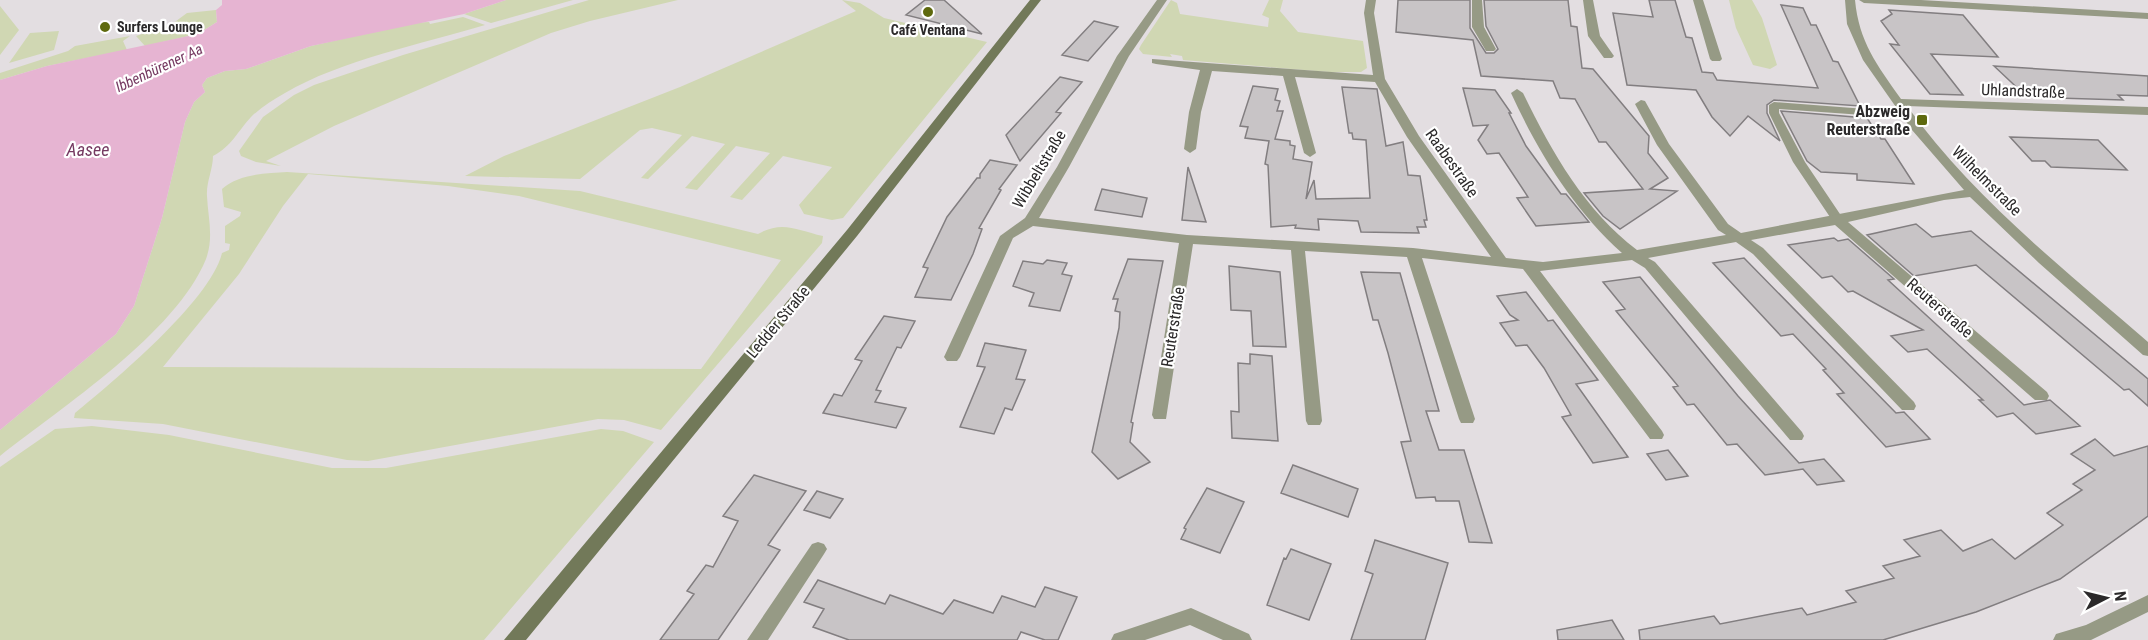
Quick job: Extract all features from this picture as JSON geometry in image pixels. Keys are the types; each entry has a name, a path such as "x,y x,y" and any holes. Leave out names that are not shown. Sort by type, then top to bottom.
{"main road":[{"name":"Ledder Straße","path":"514,640 852,233 1036,0"}],"street":[{"name":"Wibbeltstraße","path":"952,357 1007,236 1030,221 1063,167 1123,56 1162,0"},
{"name":"Raabestraße","path":"1371,0 1369,13 1379,79 1413,137 1503,264"},
{"path":"1477,0 1478,27 1490,49"},
{"path":"1588,0 1594,36 1608,56"},
{"path":"1698,0 1716,59"},
{"name":"Wilhelmstraße","path":"1850,0 1852,26 1864,54 1905,115 1942,161 1971,193 2148,351"},
{"path":"1864,0 2148,16"},
{"path":"1156,61 1207,67 1379,79"},
{"path":"1190,149 1195,112 1207,67"},
{"path":"1288,73 1310,153"},
{"path":"1517,93 1531,124 1601,226 1631,256 1650,265 1796,436"},
{"name":"Uhlandstraße","path":"1896,102 2148,111"},
{"path":"1641,104 1663,145 1723,227 1758,251 1908,406"},
{"path":"1030,221 1187,239 1413,253 1543,267 1631,256 1738,238 1838,220 1944,196 1971,193"},
{"name":"Reuterstraße","path":"1838,220 2041,396"},
{"name":"Reuterstraße","path":"1160,416 1187,239"},
{"path":"1298,247 1314,421"},
{"path":"1413,253 1467,419"},
{"path":"1528,266 1656,435"},
{"path":"757,640 818,549"},
{"path":"2063,640 2090,632 2148,603"},
{"path":"1121,640 1191,616 1242,640"}],"lane":[{"name":"Reuterstraße","path":"1838,220 1799,162 1774,113 1774,105 1905,115"}],"green space":[{"path":"506,0 573,0 491,23 464,14"},
{"path":"589,0 678,0 590,21 551,33 334,126 266,161 281,166 256,162 241,156 239,151 263,117 294,95 314,85 403,55"},
{"path":"842,0 860,3 884,18 987,42 843,218 832,220 804,214 799,205 832,167 783,156 742,200 730,197 770,153 736,146 697,190 685,188 725,144 692,136 648,179 641,178 682,135 652,128 640,130 580,179 465,176 504,156 680,87 856,11"},
{"path":"1171,0 1177,3 1180,14 1268,27 1269,18 1262,15 1269,0 1283,0 1280,11 1298,32 1363,41 1367,68 1361,72 1329,72 1183,60 1182,56 1170,54 1172,57 1143,54 1139,49 1141,45"},
{"path":"1729,0 1752,0 1762,18 1777,65 1770,69 1753,65 1736,28"},
{"path":"0,6 19,30 0,55"},
{"path":"216,10 217,22 198,34 145,46 136,36 172,24 187,13"},
{"path":"463,17 485,25 331,71 285,93 251,117 230,143 213,156 207,191 210,235 208,251 191,287 170,314 115,367 0,456 0,430 116,334 134,306 162,218 185,122 194,102 205,92 202,85 207,78 225,71 246,69 311,46 412,23 429,22 430,24"},
{"path":"59,31 54,50 9,63 30,33"},
{"path":"130,36 123,41 127,50 47,66 0,80 0,73 68,51 75,46"},
{"path":"287,172 580,191 758,234 782,227 823,236 822,243 661,430 624,420 598,419 368,461 347,460 163,424 74,418 75,413 135,361 181,316 214,272 222,253 229,250 230,244 225,243 225,226 240,216 241,212 224,207 222,189 244,177","holes":["308,174 448,186 519,196 781,260 701,369 163,367 239,274 283,206"]},
{"path":"92,426 169,435 332,468 386,468 601,429 623,431 654,442 484,640 0,640 0,467 55,429"}],"water":[{"name":"Aasee","path":"222,0 506,0 464,14 311,46 246,69 225,71 207,78 202,85 205,92 194,102 185,122 162,218 134,306 116,334 0,430 0,80 47,66 198,34 217,22 216,10 222,5"}],"building":[{"name":"Café Ventana","path":"925,0 944,0 982,34 906,15"},
{"path":"1398,0 1470,0 1470,28 1486,53 1494,53 1498,49 1486,26 1484,0 1568,0 1571,26 1577,27 1582,68 1593,69 1649,136 1648,153 1668,178 1650,189 1677,191 1620,229 1603,216 1584,193 1643,189 1606,142 1599,142 1575,99 1560,98 1553,81 1481,76 1473,40 1396,32"},
{"path":"1649,0 1675,0 1686,37 1692,38 1702,72 1713,73 1717,80 1818,88 1781,5 1803,8 1811,25 1816,25 1833,61 1838,62 1860,106 1774,100 1767,105 1767,113 1780,141 1748,116 1730,136 1712,117 1696,90 1627,85 1613,13 1653,17"},
{"path":"1889,10 1963,15 1998,57 1931,54 1963,95 1930,94 1890,44 1899,45 1881,21 1892,14"},
{"path":"1094,21 1118,27 1088,61 1062,55"},
{"path":"1994,66 2148,76 2148,96 2118,95 2123,100 2027,97"},
{"path":"1060,77 1082,82 1056,112 1061,113 1020,161 1006,135"},
{"path":"1253,86 1278,89 1275,100 1280,101 1277,111 1283,111 1275,139 1290,141 1290,145 1295,146 1293,159 1312,162 1306,199 1314,180 1316,199 1370,198 1366,140 1353,139 1352,133 1349,133 1342,87 1377,89 1386,146 1403,142 1408,175 1420,176 1427,220 1424,220 1426,227 1417,227 1419,233 1361,232 1358,221 1318,219 1319,230 1295,228 1296,225 1271,227 1268,165 1265,164 1269,141 1245,138 1248,127 1240,126"},
{"path":"1463,88 1495,90 1511,113 1509,113 1526,146 1561,194 1566,194 1589,222 1536,226 1517,198 1528,197 1499,153 1487,154 1478,140 1488,125 1473,126"},
{"path":"1781,111 1867,118 1881,139 1885,139 1914,184 1857,180 1857,174 1821,172 1807,161"},
{"path":"2010,137 2098,140 2127,170 2051,167 2045,161 2032,161"},
{"path":"990,160 1017,165 999,189 1001,190 979,228 982,229 973,254 951,300 915,297 928,268 923,267 947,217 977,178 980,178 980,174"},
{"path":"1188,167 1206,222 1182,220"},
{"path":"1102,189 1147,198 1142,217 1095,210"},
{"path":"1916,224 1932,237 1971,231 2148,379 2148,406 2129,389 2124,390 1976,265 1914,276 1867,235"},
{"path":"1834,238 1838,241 1848,239 1894,279 1888,280 2024,405 2050,400 2080,426 2036,434 2013,413 1997,417 1979,400 1983,400 1927,349 1908,352 1891,336 1923,330 1853,291 1848,292 1832,276 1822,278 1788,245"},
{"path":"1744,258 1896,413 1904,412 1930,439 1886,447 1837,394 1844,393 1823,370 1826,369 1793,334 1781,336 1713,263"},
{"path":"1128,259 1163,261 1131,422 1133,423 1130,442 1150,462 1118,479 1092,452 1119,328 1120,312 1115,311 1118,299 1113,299"},
{"path":"1047,260 1067,263 1062,274 1072,276 1060,311 1029,306 1034,293 1013,286 1023,261 1043,264"},
{"path":"1229,266 1280,272 1286,347 1253,346 1251,311 1231,310"},
{"path":"1361,272 1400,273 1439,411 1426,411 1439,450 1464,450 1492,543 1469,542 1459,501 1436,501 1435,497 1416,498 1401,442 1411,441 1388,353 1378,320 1373,320"},
{"path":"1640,277 1738,396 1799,463 1824,459 1844,481 1817,485 1803,469 1765,475 1737,444 1727,445 1694,404 1687,405 1673,387 1678,386 1616,311 1625,309 1603,282"},
{"path":"1526,292 1548,321 1553,320 1598,380 1576,384 1628,457 1593,463 1562,417 1571,415 1544,368 1527,345 1516,346 1500,323 1518,320 1510,315 1497,296"},
{"path":"884,316 915,321 901,348 897,347 876,390 881,391 875,402 906,408 896,428 823,413 834,394 842,396 862,361 855,359"},
{"path":"985,343 1026,350 1016,379 1025,380 1012,410 1005,408 994,434 960,427 985,367 977,366"},
{"path":"1250,354 1272,356 1278,441 1232,438 1231,411 1239,412 1238,363 1250,364"},
{"path":"2095,439 2114,456 2148,446 2148,516 2060,579 1976,612 1883,640 1640,640 1639,630 1714,616 1720,624 1802,608 1807,615 1856,602 1846,591 1894,578 1883,566 1920,556 1904,540 1941,530 1963,551 1992,539 2015,559 2063,525 2047,513 2082,490 2073,484 2095,470 2071,454"},
{"path":"1668,450 1688,476 1666,480 1647,454"},
{"path":"1293,465 1358,489 1348,517 1281,493"},
{"path":"754,475 806,491 768,545 780,550 718,640 660,640 694,594 687,591 706,565 713,567 738,521 723,516"},
{"path":"1207,488 1244,502 1220,553 1181,539 1186,529 1184,528"},
{"path":"817,491 843,499 830,518 804,510"},
{"path":"1375,540 1448,563 1425,640 1351,640 1373,574 1365,571"},
{"path":"1291,549 1331,564 1309,620 1267,605 1284,558 1286,559"},
{"path":"818,580 885,604 890,595 943,614 954,600 993,613 1002,596 1035,607 1045,587 1077,597 1058,640 1045,640 1021,632 1017,640 849,640 813,627 824,609 804,602"},
{"path":"1612,620 1624,640 1558,640 1557,630"}],"place":[{"name":"Café Ventana","path":"928,12"},
{"name":"Surfers Lounge","path":"105,27"},
{"name":"Abzweig Reuterstraße","path":"1922,120"}],"water label":[{"name":"Ibbenbürener Aa","path":"159,68"}]}
